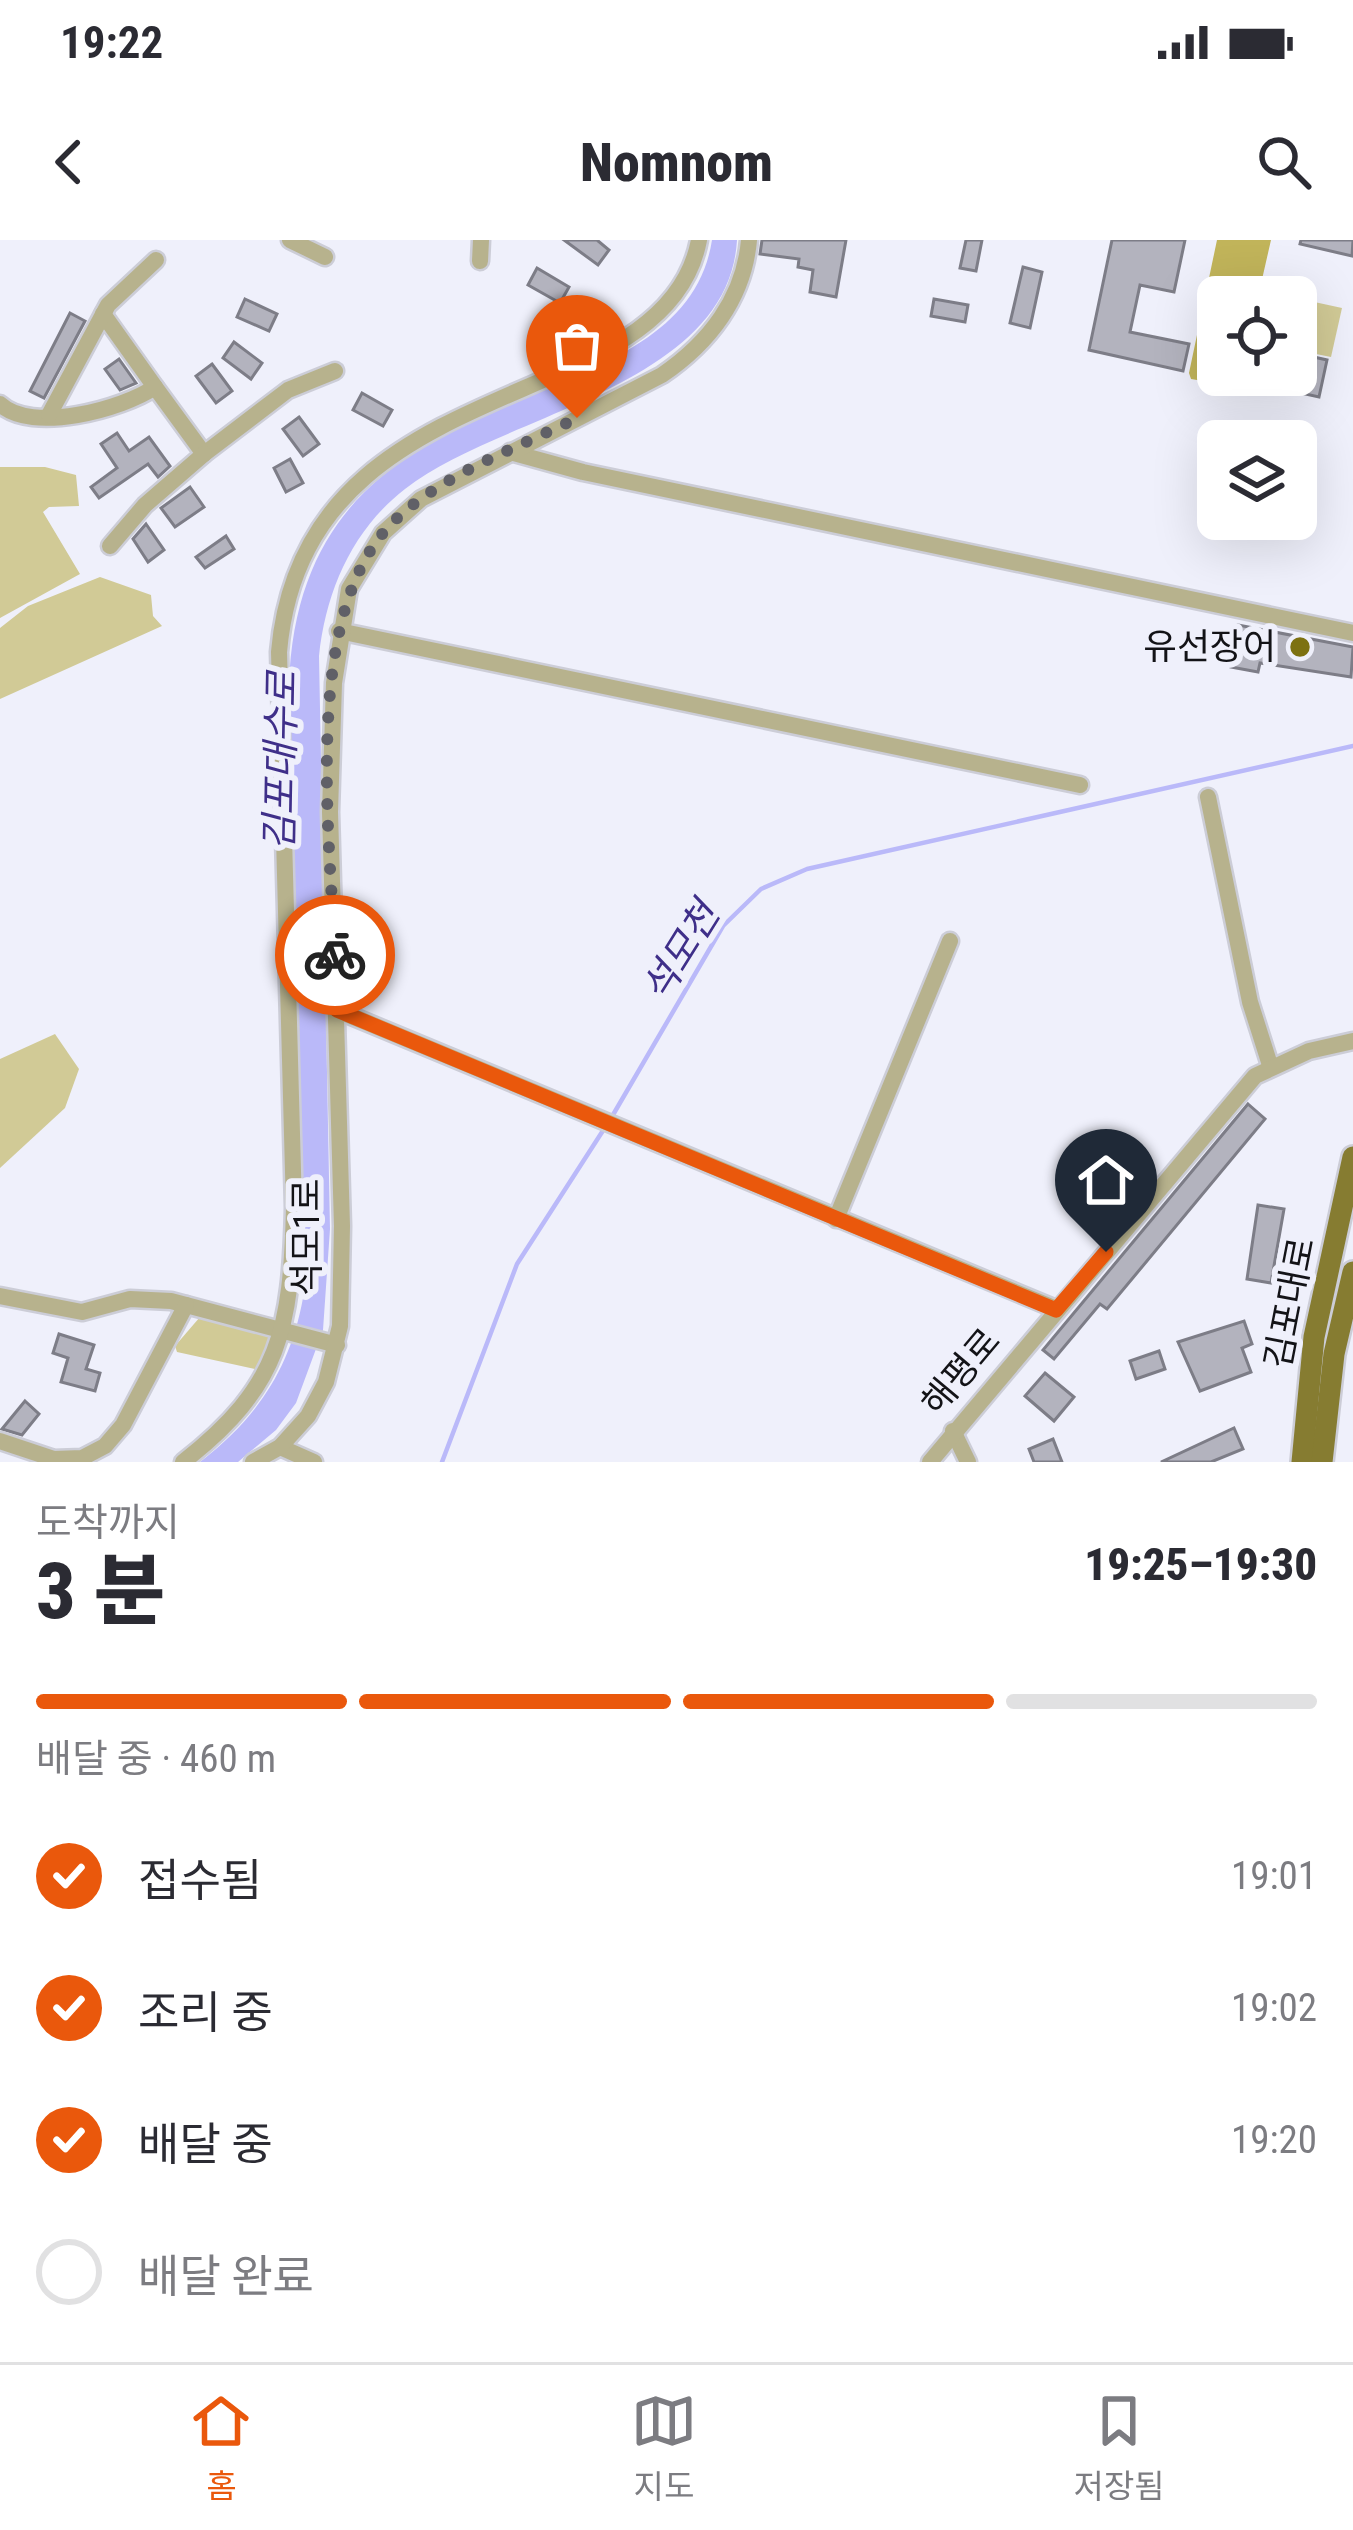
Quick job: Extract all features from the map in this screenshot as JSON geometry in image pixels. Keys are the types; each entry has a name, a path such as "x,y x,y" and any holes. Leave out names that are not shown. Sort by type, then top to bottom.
{"main road":[{"name":"김포대로","path":"1302,1462 1315,1337 1353,1157"},
{"name":"김포대로","path":"1322,1462 1334,1354 1353,1272"}],"lane":[{"path":"290,240 325,256"},
{"path":"480,261 481,240"},
{"path":"183,1462 242,1412 283,1331 291,1289 294,1208 279,652 297,572 327,519 367,472 430,430 641,329 681,285 699,240"},
{"name":"석모1로","path":"253,1462 280,1447 316,1403 331,1344 342,1226 330,812 339,632 349,589 383,533 436,490 662,375 696,350 740,284 748,240"},
{"path":"49,416 114,296 156,260"},
{"path":"103,314 204,454"},
{"path":"110,545 161,490 276,398 335,371"},
{"path":"0,404 12,412 49,416 117,407 155,387"},
{"path":"510,452 583,472 1353,633"},
{"path":"339,632 1080,785"},
{"path":"1208,797 1250,1002 1270,1065"},
{"path":"836,1219 950,941"},
{"path":"337,1010 1056,1310"},
{"name":"해평로","path":"930,1462 1245,1085 1270,1065 1353,1041"},
{"path":"0,1297 82,1312 136,1299 186,1305 331,1344"},
{"path":"0,1441 54,1459 82,1458 105,1446 123,1425 186,1305"},
{"path":"953,1431 968,1462"},
{"path":"280,1447 314,1462"}],"shaded area":[{"path":"1217,240 1271,240 1263,276 1209,276"},
{"path":"1317,303 1342,308 1331,357 1317,354"},
{"path":"1197,335 1197,380 1189,373"},
{"path":"0,467 45,467 76,475 79,506 49,507 43,512 80,574 0,618"},
{"path":"100,577 151,595 153,616 162,626 0,699 0,628 28,606"},
{"path":"55,1034 79,1069 65,1108 0,1168 0,1059"},
{"path":"200,1317 269,1337 259,1370 177,1352 175,1346"}],"water":[{"path":"712,240 737,240 724,290 695,330 653,364 604,392 446,463 405,489 370,523 335,585 319,656 330,1229 323,1330 296,1403 276,1430 238,1462 200,1462 238,1428 268,1390 289,1347 303,1298 289,686 309,578 355,502 419,449 634,346 685,302"}],"building":[{"path":"564,240 597,240 609,250 598,265"},
{"path":"762,240 846,240 836,297 810,292 813,270 798,267 799,259 760,254"},
{"path":"966,240 982,240 976,271 960,268"},
{"path":"1112,240 1185,240 1174,292 1140,285 1130,332 1189,344 1183,371 1089,350"},
{"path":"1301,240 1353,240 1352,256 1300,244"},
{"path":"1023,267 1042,272 1030,328 1010,323"},
{"path":"537,268 569,287 560,303 528,285"},
{"path":"245,299 277,314 269,331 237,317"},
{"path":"934,299 968,305 965,322 931,316"},
{"path":"70,313 85,321 44,398 30,391"},
{"path":"234,342 262,363 251,379 223,358"},
{"path":"1317,358 1327,360 1319,397 1314,396"},
{"path":"119,359 136,383 120,390 105,369"},
{"path":"212,364 232,391 216,403 196,376"},
{"path":"362,393 392,410 383,426 353,410"},
{"path":"299,417 319,444 303,456 283,429"},
{"path":"117,433 129,451 149,437 170,466 158,477 148,464 99,498 91,487 117,468 101,444"},
{"path":"290,459 303,483 286,492 274,468"},
{"path":"190,487 204,507 175,527 161,508"},
{"path":"146,524 164,550 148,562 133,539"},
{"path":"226,536 234,549 205,568 196,557"},
{"path":"1238,625 1353,647 1351,677 1260,663 1258,672 1231,667"},
{"path":"1248,1104 1265,1119 1107,1309 1100,1304 1054,1359 1043,1350"},
{"path":"1258,1205 1284,1209 1271,1283 1247,1279"},
{"path":"1244,1321 1252,1344 1242,1348 1251,1372 1200,1391 1178,1342"},
{"path":"59,1334 94,1345 86,1369 100,1373 95,1391 61,1382 68,1358 53,1353"},
{"path":"1159,1351 1165,1369 1136,1379 1130,1361"},
{"path":"1045,1373 1074,1397 1054,1421 1025,1396"},
{"path":"25,1401 39,1414 22,1435 2,1429"},
{"path":"1234,1428 1243,1449 1211,1462 1161,1462"},
{"path":"1053,1439 1062,1462 1034,1462 1029,1449"}],"waterway":[{"name":"석모천","path":"610,1120 723,926 761,889 807,869 1353,746"},
{"name":"석모천","path":"442,1462 517,1264 604,1129"}],"way so far":[{"path":"335,955 331,745 339,632 349,589 383,533 421,500 577,418"}],"place":[{"name":"유선장어","path":"1300,647"}],"route":[{"path":"335,955 337,1010 1056,1310 1106,1252"}],"water label":[{"name":"김포대수로","path":"281,761"}]}
